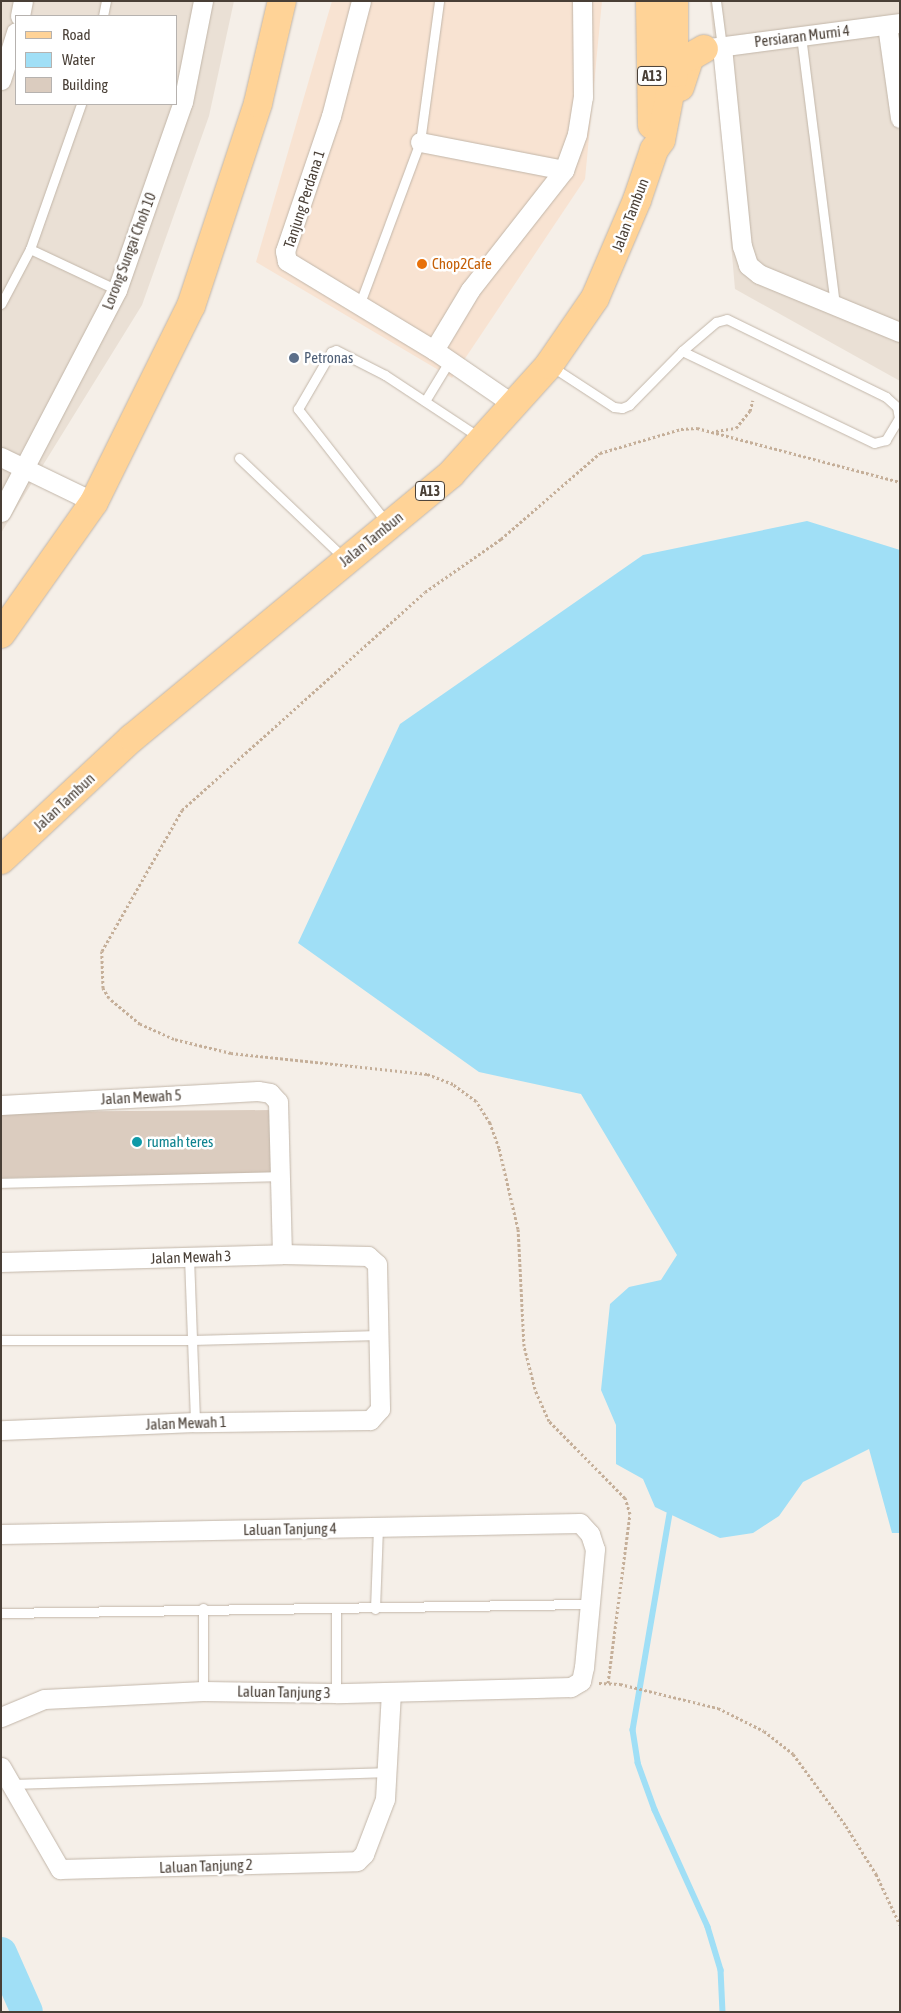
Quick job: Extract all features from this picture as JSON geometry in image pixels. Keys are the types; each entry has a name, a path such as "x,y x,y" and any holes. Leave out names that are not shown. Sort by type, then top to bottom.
{"main road":[{"path":"1,634 94,502 191,306 258,103 282,1"},
{"name":"Jalan Tambun","path":"650,1 659,140"},
{"name":"Jalan Tambun","path":"1,860 13,843 132,738 345,559 451,474 549,365 596,298 637,200 659,140 674,72 674,1"},
{"path":"678,1 688,39 713,48"},
{"path":"659,140 674,110 687,63 693,54 713,48"}],"street":[{"path":"20,15 23,1"},
{"name":"Lorong Sungai Choh 10","path":"1,512 117,290 180,101 203,1"},
{"name":"Tanjung Perdana 1","path":"361,1 331,116 285,251 287,261 297,269 360,303 450,360 514,405"},
{"path":"434,350 470,290 564,170 577,134 583,97 582,1"},
{"path":"894,24 899,108"},
{"name":"Persiaran Murni 4","path":"713,48 894,24"},
{"path":"1,80 15,44"},
{"path":"713,48 742,246 748,265 759,274 900,332"},
{"path":"420,142 564,170"},
{"path":"1,457 94,502"},
{"name":"Jalan Mewah 5","path":"1,1105 258,1091 270,1094 278,1102 280,1176"},
{"path":"280,1176 282,1254"},
{"name":"Jalan Mewah 3","path":"1,1262 282,1254 363,1255 376,1264 379,1335"},
{"name":"Jalan Mewah 1","path":"1,1430 195,1422 370,1420 380,1409 379,1335"},
{"name":"Laluan Tanjung 4","path":"1,1534 580,1523 590,1534 596,1550 588,1604"},
{"name":"Laluan Tanjung 3","path":"1,1716 44,1699 203,1691 336,1693 571,1687 581,1681 584,1667 588,1604"},
{"path":"386,1772 391,1692"},
{"path":"1,1767 9,1784"},
{"name":"Laluan Tanjung 2","path":"9,1784 56,1867 66,1870 358,1861 364,1854 383,1808 386,1772"}],"lane":[{"path":"103,15 106,1"},
{"path":"360,303 420,142 438,1"},
{"path":"713,48 716,1"},
{"path":"801,36 835,306"},
{"path":"1,304 30,249 81,105"},
{"path":"30,249 117,290"},
{"path":"549,365 614,407 622,408 629,405 682,351 716,322 728,319 886,397 897,407 898,418 886,440 874,443 682,351"},
{"path":"389,525 300,414 298,405 330,352 336,350 425,401 481,439"},
{"path":"425,401 450,360"},
{"path":"239,458 345,559"},
{"path":"1,1183 280,1176"},
{"path":"189,1257 195,1422"},
{"path":"1,1340 192,1340 379,1335"},
{"path":"375,1609 378,1528"},
{"path":"1,1613 203,1608 375,1609 588,1604"},
{"path":"203,1608 203,1691"},
{"path":"336,1609 336,1693"},
{"path":"9,1784 386,1772"}],"path":[{"path":"608,1684 630,1514 624,1498 549,1421 535,1389 524,1346 518,1229 500,1148 490,1123 476,1101 453,1084 427,1074 231,1053 174,1040 140,1024 108,998 103,988 102,951 182,810 425,592 501,539 600,453 681,429 715,431 736,428 750,412 756,387"},
{"path":"715,431 799,457 900,482"},
{"path":"620,1684 718,1708 764,1731 794,1754 846,1826 876,1874 900,1925"}],"shaded area":[{"path":"1,1 234,1 209,116 142,305 1,533"},
{"path":"332,1 602,1 585,179 452,378 256,262"},
{"path":"710,1 900,1 900,381 735,289"}],"water":[{"path":"807,521 900,550 900,1533 892,1533 869,1449 803,1482 779,1516 753,1533 720,1538 655,1507 643,1479 616,1464 616,1425 601,1390 610,1304 629,1287 661,1280 677,1255 581,1094 479,1072 298,943 400,724 643,555"}],"building":[{"name":"rumah teres","path":"271,1110 273,1173 1,1178 1,1112"}],"waterway":[{"path":"670,1514 633,1730 638,1763 655,1810 708,1927 721,1970 723,2012"},
{"path":"1,1953 27,2012"}],"place":[{"name":"Chop2Cafe","path":"422,264"},
{"name":"Petronas","path":"294,358"},
{"name":"rumah teres","path":"137,1142"}]}
